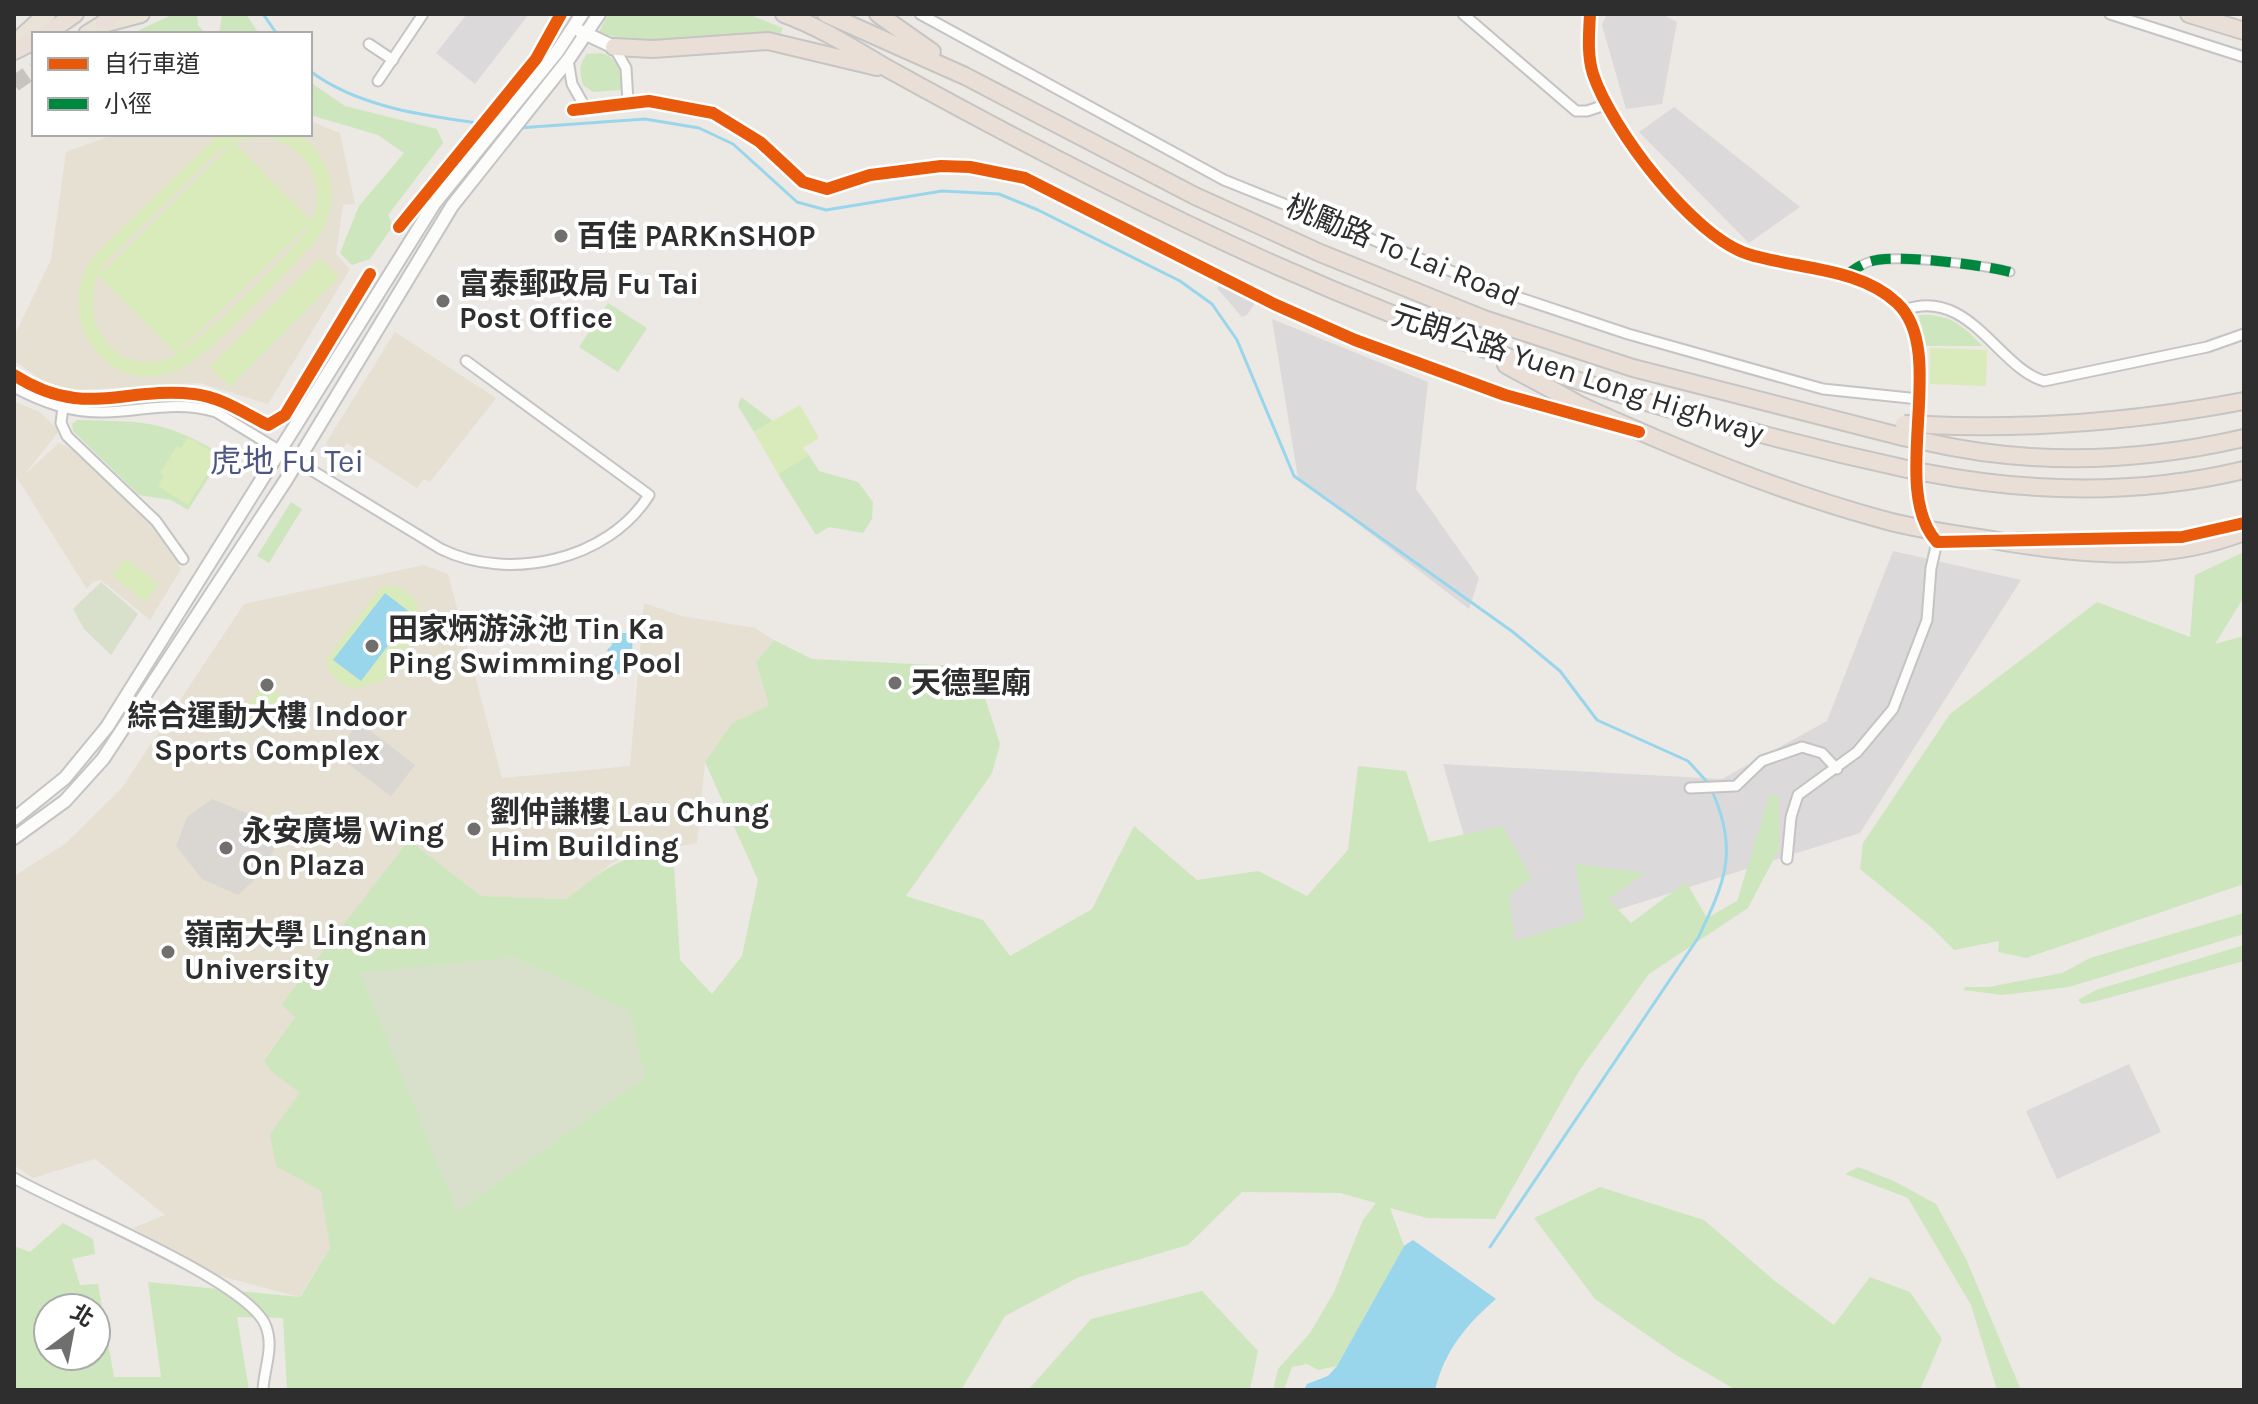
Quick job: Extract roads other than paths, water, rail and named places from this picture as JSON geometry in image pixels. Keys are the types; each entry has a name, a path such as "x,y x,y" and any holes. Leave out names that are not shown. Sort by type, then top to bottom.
{"highway":[{"path":"14,44 47,14"},
{"path":"49,32 75,14"},
{"path":"90,32 108,19 141,14"},
{"name":"元朗公路 Yuen Long Highway","path":"784,14 844,42 893,71 1183,222 1387,314 1477,348 1835,453 1996,484 2084,489 2149,485 2244,470"},
{"name":"元朗公路 Yuen Long Highway","path":"826,14 965,76 1195,196 1320,253 1484,319 1633,368 1838,420 1927,434"},
{"path":"878,14 965,76"},
{"path":"2189,14 2244,31"},
{"path":"614,47 653,49 768,41 893,71"},
{"path":"14,51 32,42"},
{"path":"1477,348 1582,406 1742,474 1875,518 2053,550 2130,556 2183,550 2244,532"},
{"path":"1927,434 1966,427 2090,424 2244,401"},
{"path":"1927,434 1999,454 2086,458 2146,455 2244,438"}],"main road":[{"path":"14,819 65,778 107,727 390,272 474,151 582,14"},
{"path":"14,838 65,801 103,759 297,461 452,206 568,60 599,14"},
{"path":"574,27 614,47"}],"street":[{"path":"378,81 423,14"},
{"name":"桃勵路 To Lai Road","path":"920,14 1224,180 1508,294 1628,334 1823,389 1919,399"},
{"path":"1463,14 1576,111 1605,105"},
{"path":"1590,14 1592,71 1605,105 1678,203 1722,241 1746,254 1845,276 1889,296 1904,310 1916,338 1919,502 1929,534 1937,542 2182,537 2244,523"},
{"path":"2110,14 2244,57"},
{"path":"369,44 393,60"},
{"path":"614,47 626,68 628,102"},
{"path":"568,60 572,84 585,107"},
{"path":"573,110 628,102 668,102 713,113 760,142 803,182 838,188 870,175 941,166 970,167 1025,178 1274,304 1355,340 1505,395 1639,432"},
{"path":"1845,276 1872,261 1892,259 1980,265 2010,272"},
{"path":"1904,310 1930,306 1957,316 1985,333 2028,375 2044,381 2207,347 2244,334"},
{"path":"14,387 63,407 105,412 178,404 216,412 441,549 490,566 524,564 569,553 610,534 639,510 649,495 466,361"},
{"path":"63,407 61,423 67,436 156,521 183,559"},
{"path":"1787,859 1791,817 1798,795 1837,769 1874,734 1893,709 1927,620 1931,568 1937,542"},
{"path":"1690,788 1736,786 1762,761 1802,747 1822,753 1837,769"},
{"path":"14,1178 155,1247 251,1305 265,1324 269,1341 263,1390"}],"water":[{"path":"385,593 412,614 361,681 333,660"},
{"path":"612,633 633,633 631,674 611,674 612,661 607,650 612,645"},
{"path":"1413,1240 1496,1299 1458,1339 1435,1390 1304,1390 1307,1384 1328,1376 1337,1366 1404,1246"}],"waterway":[{"path":"263,14 276,32"},
{"path":"312,72 330,84 374,103 494,125"},
{"path":"518,128 645,119 699,128 733,144 797,202 826,210 942,191 999,194 1038,210 1180,281 1212,304 1237,340 1294,476 1513,632 1560,671 1597,720 1688,761 1709,784"},
{"path":"1490,1247 1698,938 1721,883 1727,849 1725,831 1712,791"}],"tunnel":[{"path":"14,84 32,71"}],"place":[{"name":"百佳 PARKnSHOP","path":"561,236"},
{"name":"富泰郵政局 Fu Tai Post Office","path":"443,301"},
{"name":"田家炳游泳池 Tin Ka Ping Swimming Pool","path":"372,646"},
{"name":"天德聖廟","path":"895,683"},
{"name":"綜合運動大樓 Indoor Sports Complex","path":"267,685"},
{"name":"劉仲謙樓 Lau Chung Him Building","path":"474,829"},
{"name":"永安廣場 Wing On Plaza","path":"226,848"},
{"name":"嶺南大學 Lingnan University","path":"168,952"}],"district":[{"name":"虎地 Fu Tei","path":"287,461"}]}
